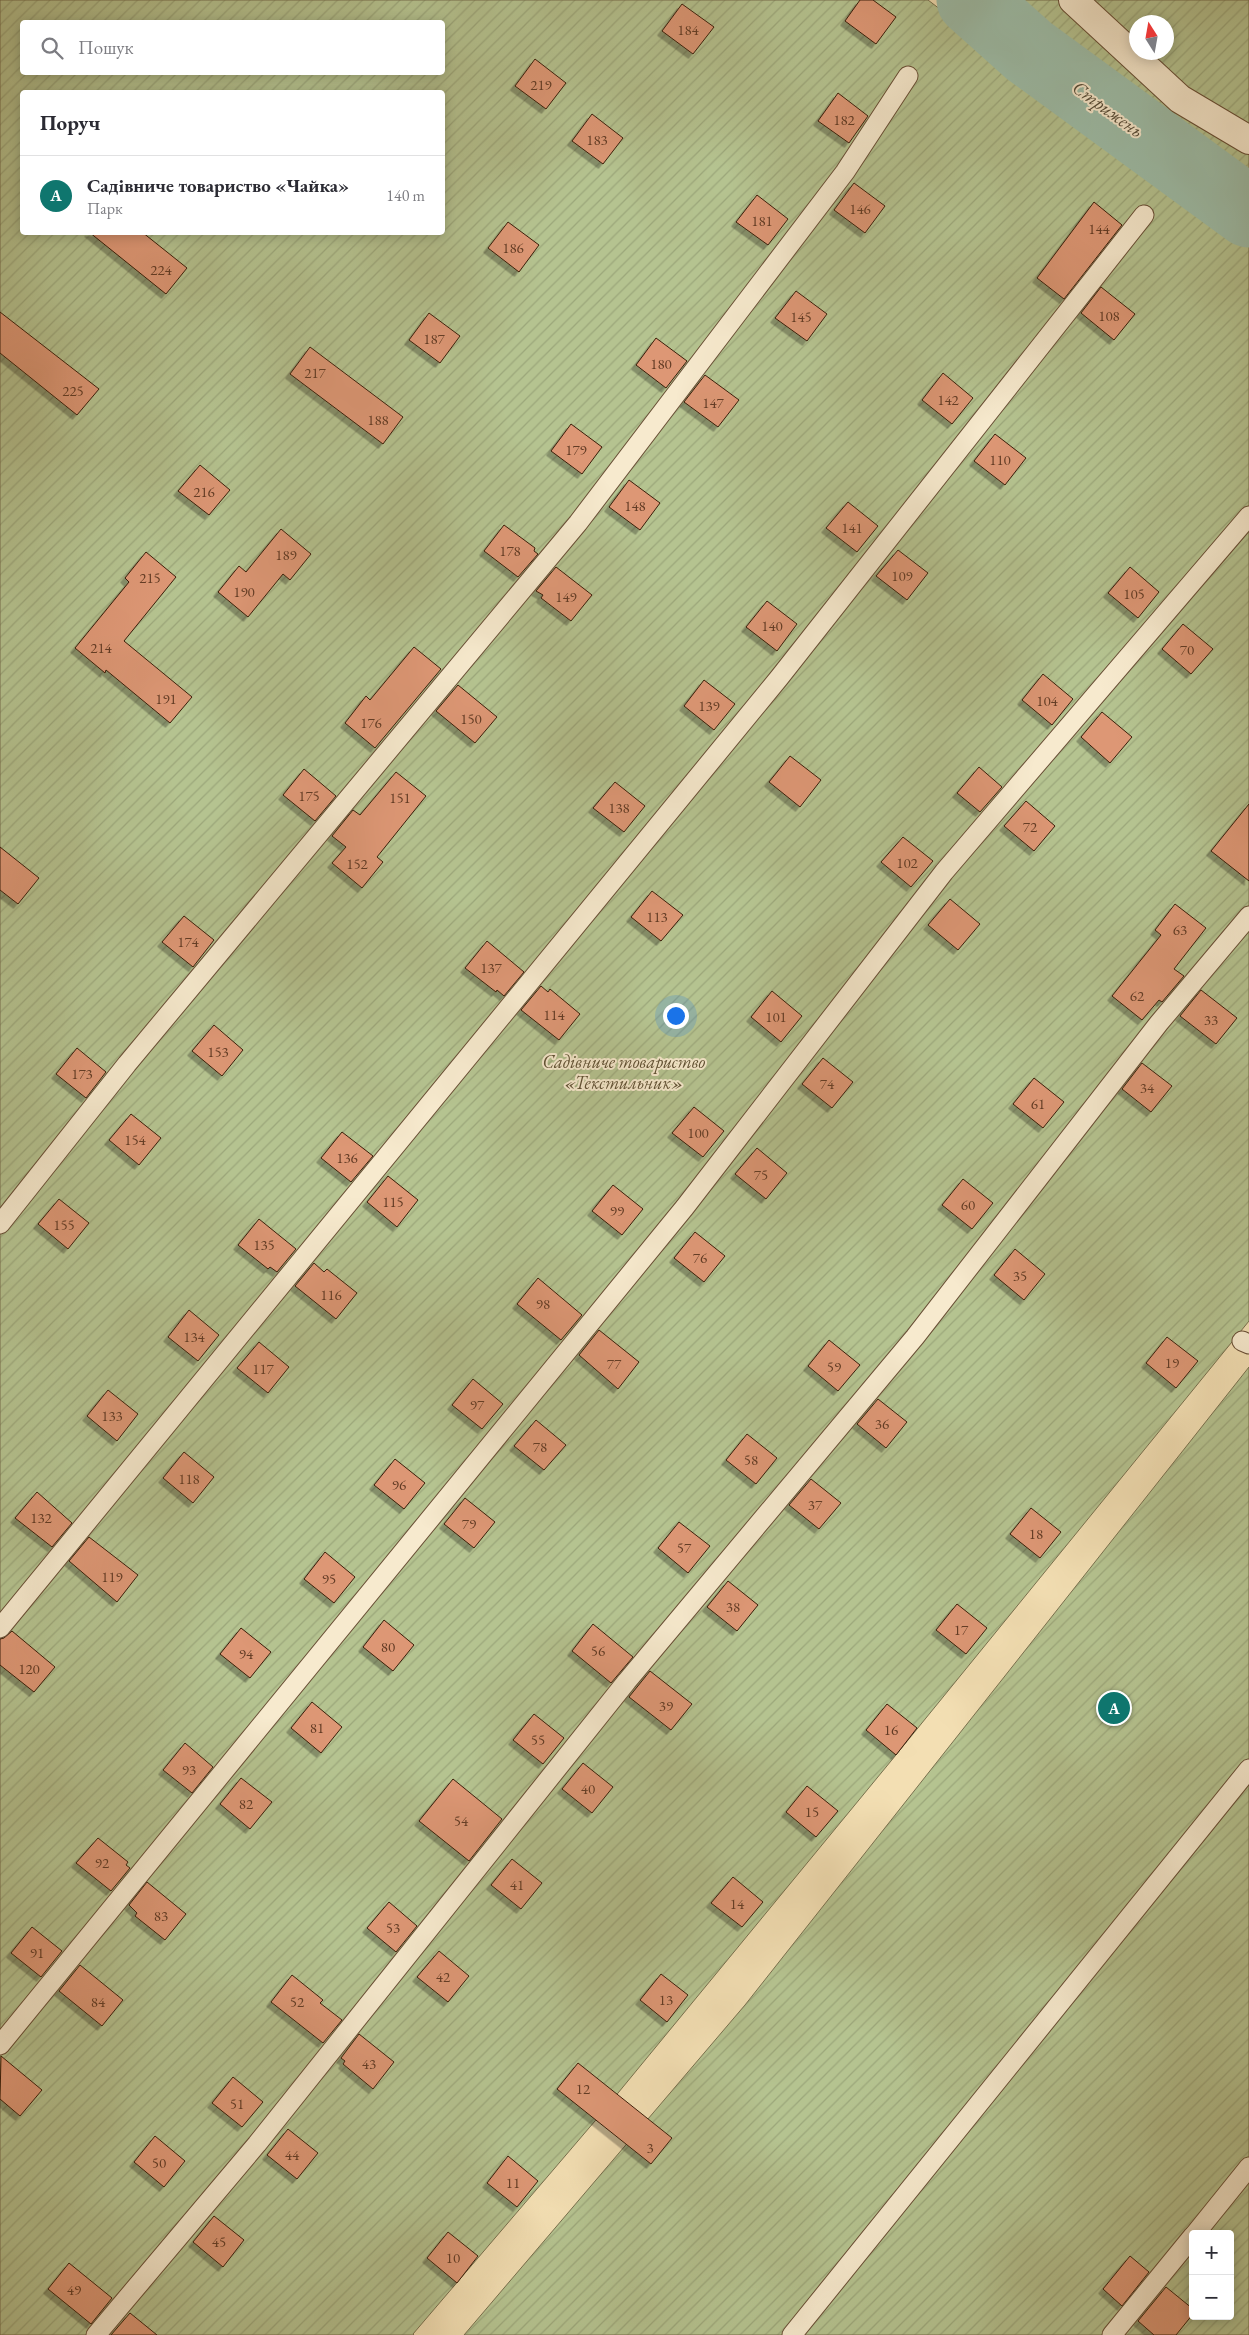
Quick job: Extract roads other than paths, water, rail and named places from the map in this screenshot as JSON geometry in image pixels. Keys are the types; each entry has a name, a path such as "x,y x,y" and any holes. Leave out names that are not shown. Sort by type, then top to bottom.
{"street":[{"path":"1073,0 1180,99 1249,140"}],"lane":[{"path":"0,1224 127,1064 578,523 845,172 908,76"},
{"path":"0,1628 779,678 1144,215"},
{"path":"0,2045 685,1207 944,872 1249,516"},
{"path":"96,2335 257,2144 628,1681 915,1337 1158,1022 1249,916"},
{"path":"792,2335 1249,1769"},
{"path":"1198,2230 1249,2167"},
{"path":"1112,2335 1189,2241"}],"waterway":[{"name":"Стрижень","path":"972,0 1029,51 1249,212"}],"place":[{"name":"Садівниче товариство «Чайка»","path":"1114,1708"}],"park label":[{"name":"Садівниче товариство «Текстильник»","path":"624,1071"}]}
